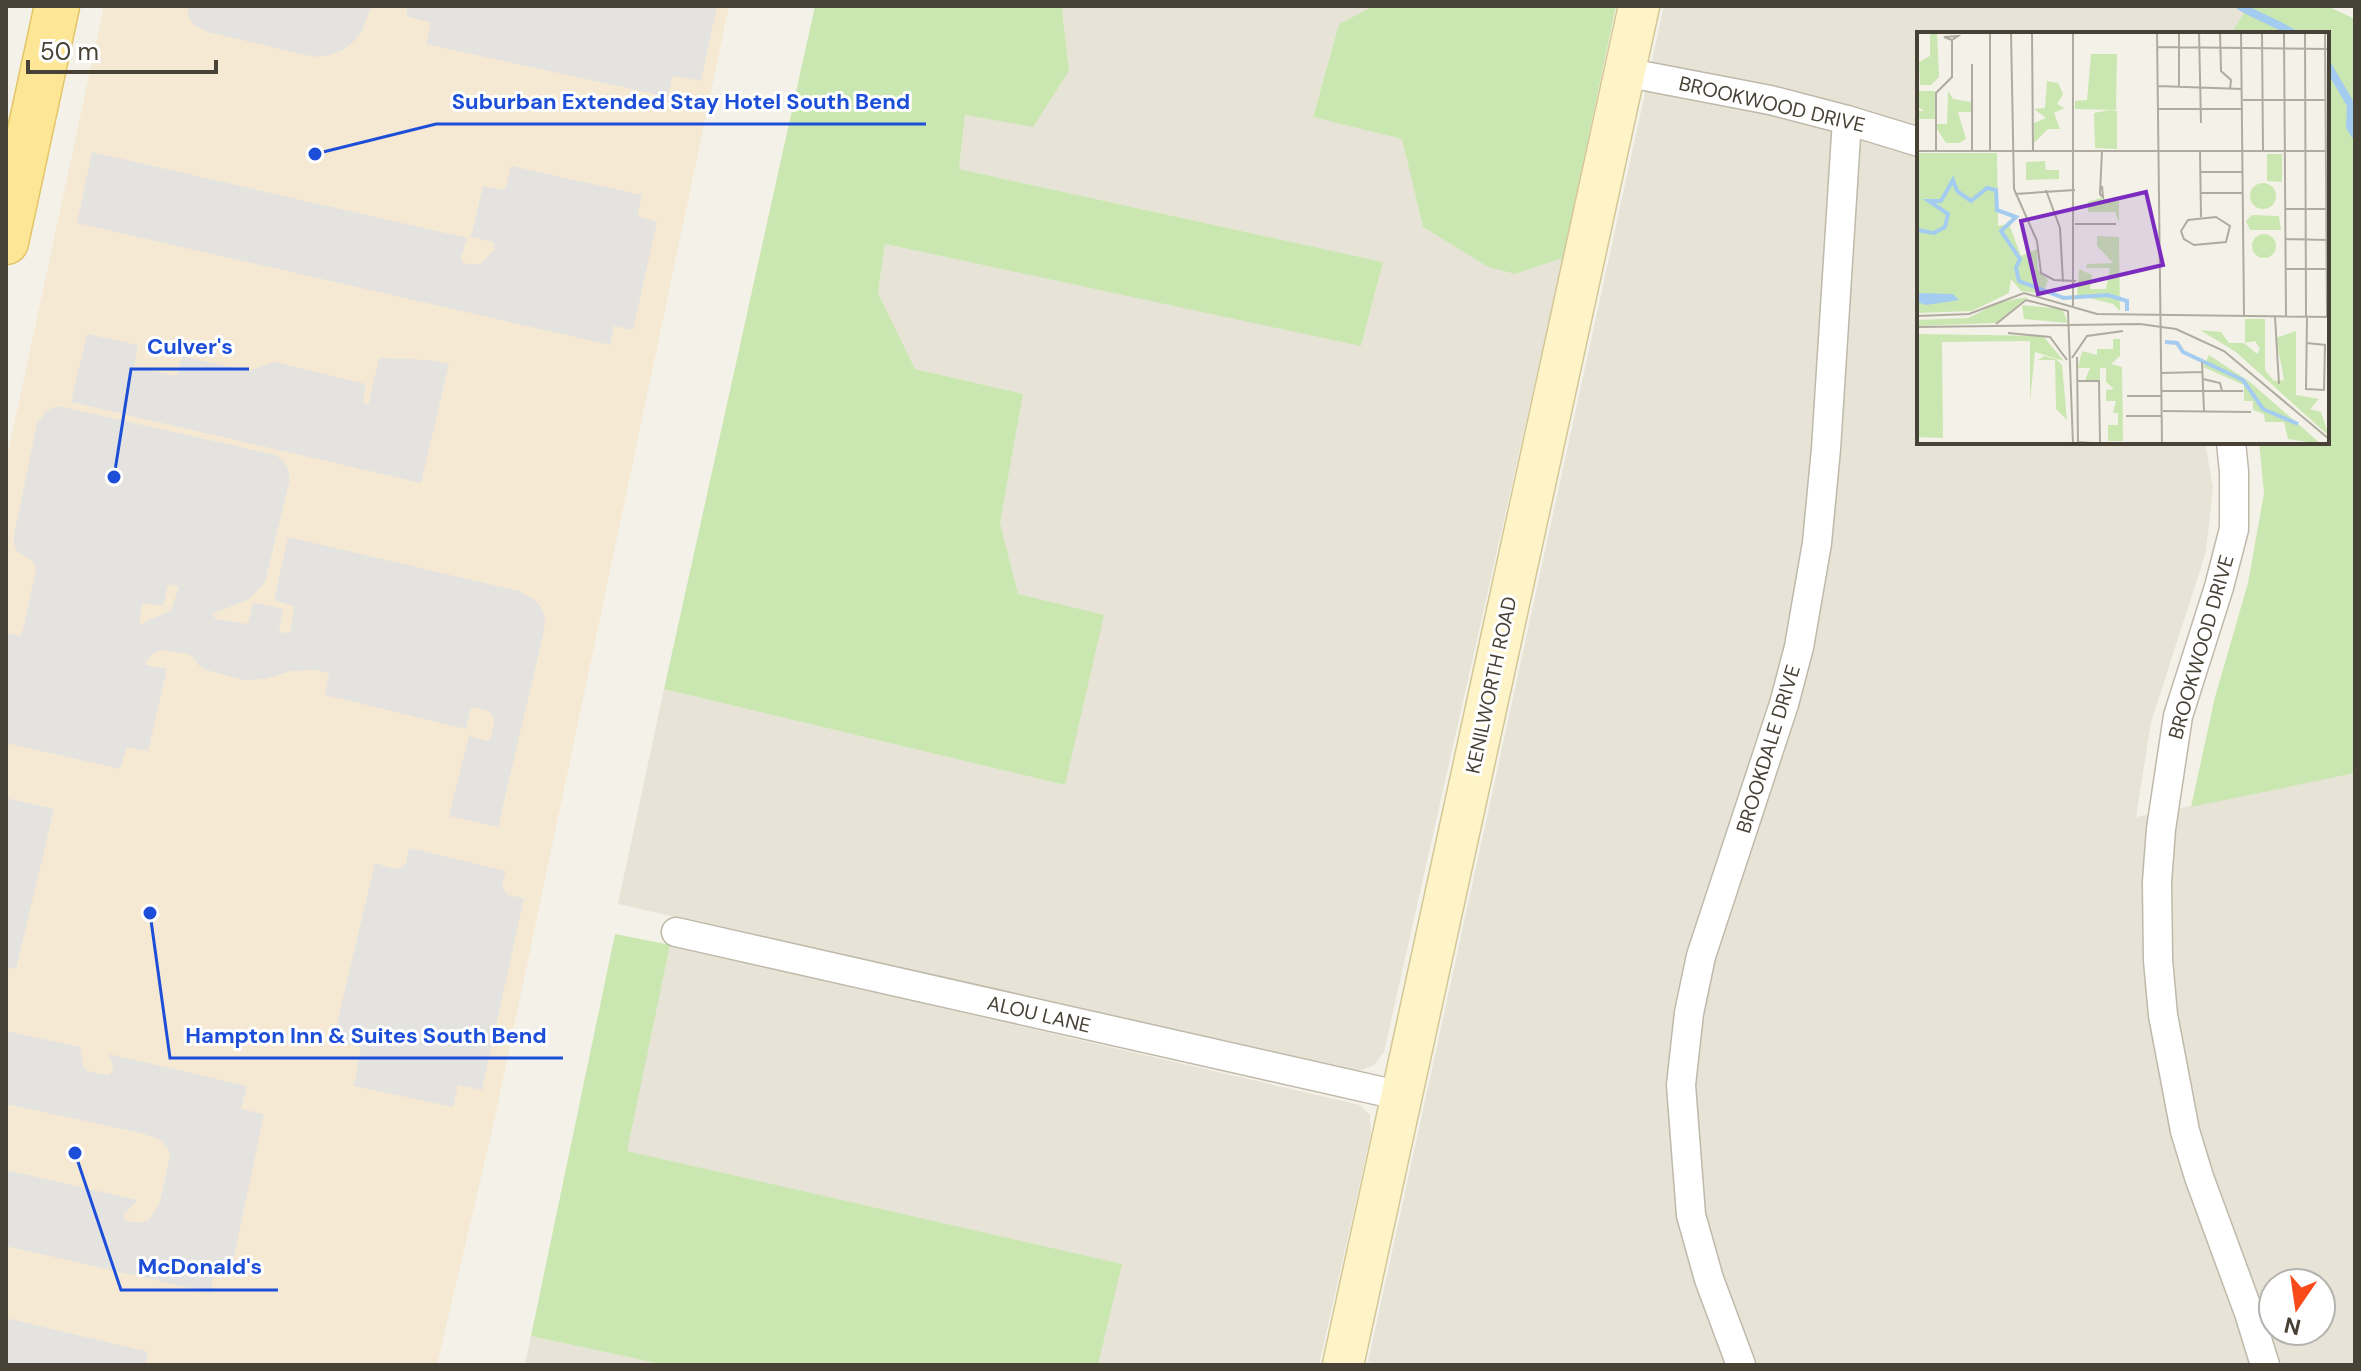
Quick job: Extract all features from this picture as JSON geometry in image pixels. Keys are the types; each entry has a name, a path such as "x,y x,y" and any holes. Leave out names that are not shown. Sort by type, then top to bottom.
{"main road":[{"path":"6,242 57,6"}],"street":[{"name":"KENILWORTH ROAD","path":"1343,1365 1639,6"},
{"name":"BROOKWOOD DRIVE","path":"1624,72 1770,100 1917,141"},
{"name":"BROOKDALE DRIVE","path":"1741,1365 1709,1279 1691,1215 1681,1085 1689,1013 1701,956 1784,704 1799,647 1817,543 1847,120"},
{"name":"BROOKWOOD DRIVE","path":"2231,444 2234,529 2178,716 2161,829 2157,882 2158,960 2163,1015 2185,1131 2265,1365"},
{"name":"ALOU LANE","path":"676,932 1402,1096"}],"shaded area":[{"path":"104,6 729,6 492,1131 437,1365 6,1365 6,462"},
{"path":"188,6 371,6 362,31 354,41 343,50 314,57 208,32 194,25 188,16"},
{"path":"408,6 717,6 701,81 675,76 668,97 426,44 431,24 406,16"},
{"path":"1064,6 1369,6 1339,24 1313,117 1402,138 1423,227 1488,267 1515,274 1563,258 1384,1052 1374,1065 1359,1071 618,904 664,689 1065,785 1000,523 1023,394 915,369 878,293 885,244 1361,345 1383,262 959,169 965,115 1033,126 1069,71"},
{"path":"1664,6 2248,6 2232,32 1917,32 1917,444 2205,444 2213,488 2206,552 2151,722 2136,817 2355,773 2355,1365 1380,1365 1368,1362"},
{"path":"92,152 467,238 461,258 463,263 469,264 481,264 495,249 493,242 471,237 483,186 505,190 511,166 642,195 639,217 657,222 633,330 614,326 610,345 77,223"},
{"path":"87,334 138,345 134,367 177,376 182,356 248,371 274,362 366,384 365,405 369,403 379,358 431,360 449,364 421,483 71,402"},
{"path":"58,406 276,455 283,461 290,479 265,582 248,600 212,614 216,619 248,624 253,602 283,609 279,630 281,633 290,632 293,606 274,600 288,537 519,591 535,600 545,618 544,631 498,827 449,816 469,736 488,741 491,738 494,718 489,711 473,707 466,729 325,695 329,675 314,670 244,680 206,670 188,654 163,650 154,653 145,662 146,665 167,669 148,751 127,747 120,769 6,743 6,633 22,634 36,570 35,563 17,551 14,535 37,424 46,411","holes":["168,585 179,587 171,610 141,624 143,603 163,606"]},
{"path":"6,798 54,809 16,969 6,967"},
{"path":"409,848 506,871 502,884 504,890 508,895 524,898 482,1090 458,1085 453,1107 354,1086 361,1048 333,1040 375,863 394,869 402,867"},
{"path":"670,945 1360,1105 1370,1115 1371,1134 1319,1365 1098,1365 1121,1264 626,1151"},
{"path":"6,1031 80,1047 83,1066 87,1071 108,1075 112,1072 109,1054 247,1086 241,1109 264,1114 230,1276 215,1276 212,1293 6,1246 6,1170 137,1200 123,1216 126,1221 137,1223 149,1220 159,1205 170,1156 168,1148 160,1140 141,1133 6,1104"},
{"path":"6,1318 148,1352 145,1365 6,1365"},
{"path":"531,1336 665,1365 525,1365"}],"green space":[{"path":"815,6 1064,6 1069,71 1033,127 965,115 959,169 1383,262 1361,346 885,244 878,293 915,369 1023,394 1000,523 1018,594 1104,615 1065,785 664,689"},
{"path":"1369,6 1616,6 1563,258 1515,274 1488,267 1423,227 1402,139 1313,117 1339,24"},
{"path":"2248,6 2327,6 2355,19 2355,773 2191,807 2215,697 2248,583 2264,493 2259,444 2329,444 2329,32 2232,32"},
{"path":"615,934 670,945 627,1151 1122,1264 1098,1365 665,1365 531,1336"}],"waterway":[{"path":"2240,6 2290,32"},
{"path":"2329,67 2351,105 2350,127 2355,135"}],"place":[{"name":"Suburban Extended Stay Hotel South Bend","path":"315,154"},
{"name":"Culver's","path":"114,477"},
{"name":"Hampton Inn & Suites South Bend","path":"150,913"},
{"name":"McDonald's","path":"75,1153"}]}
